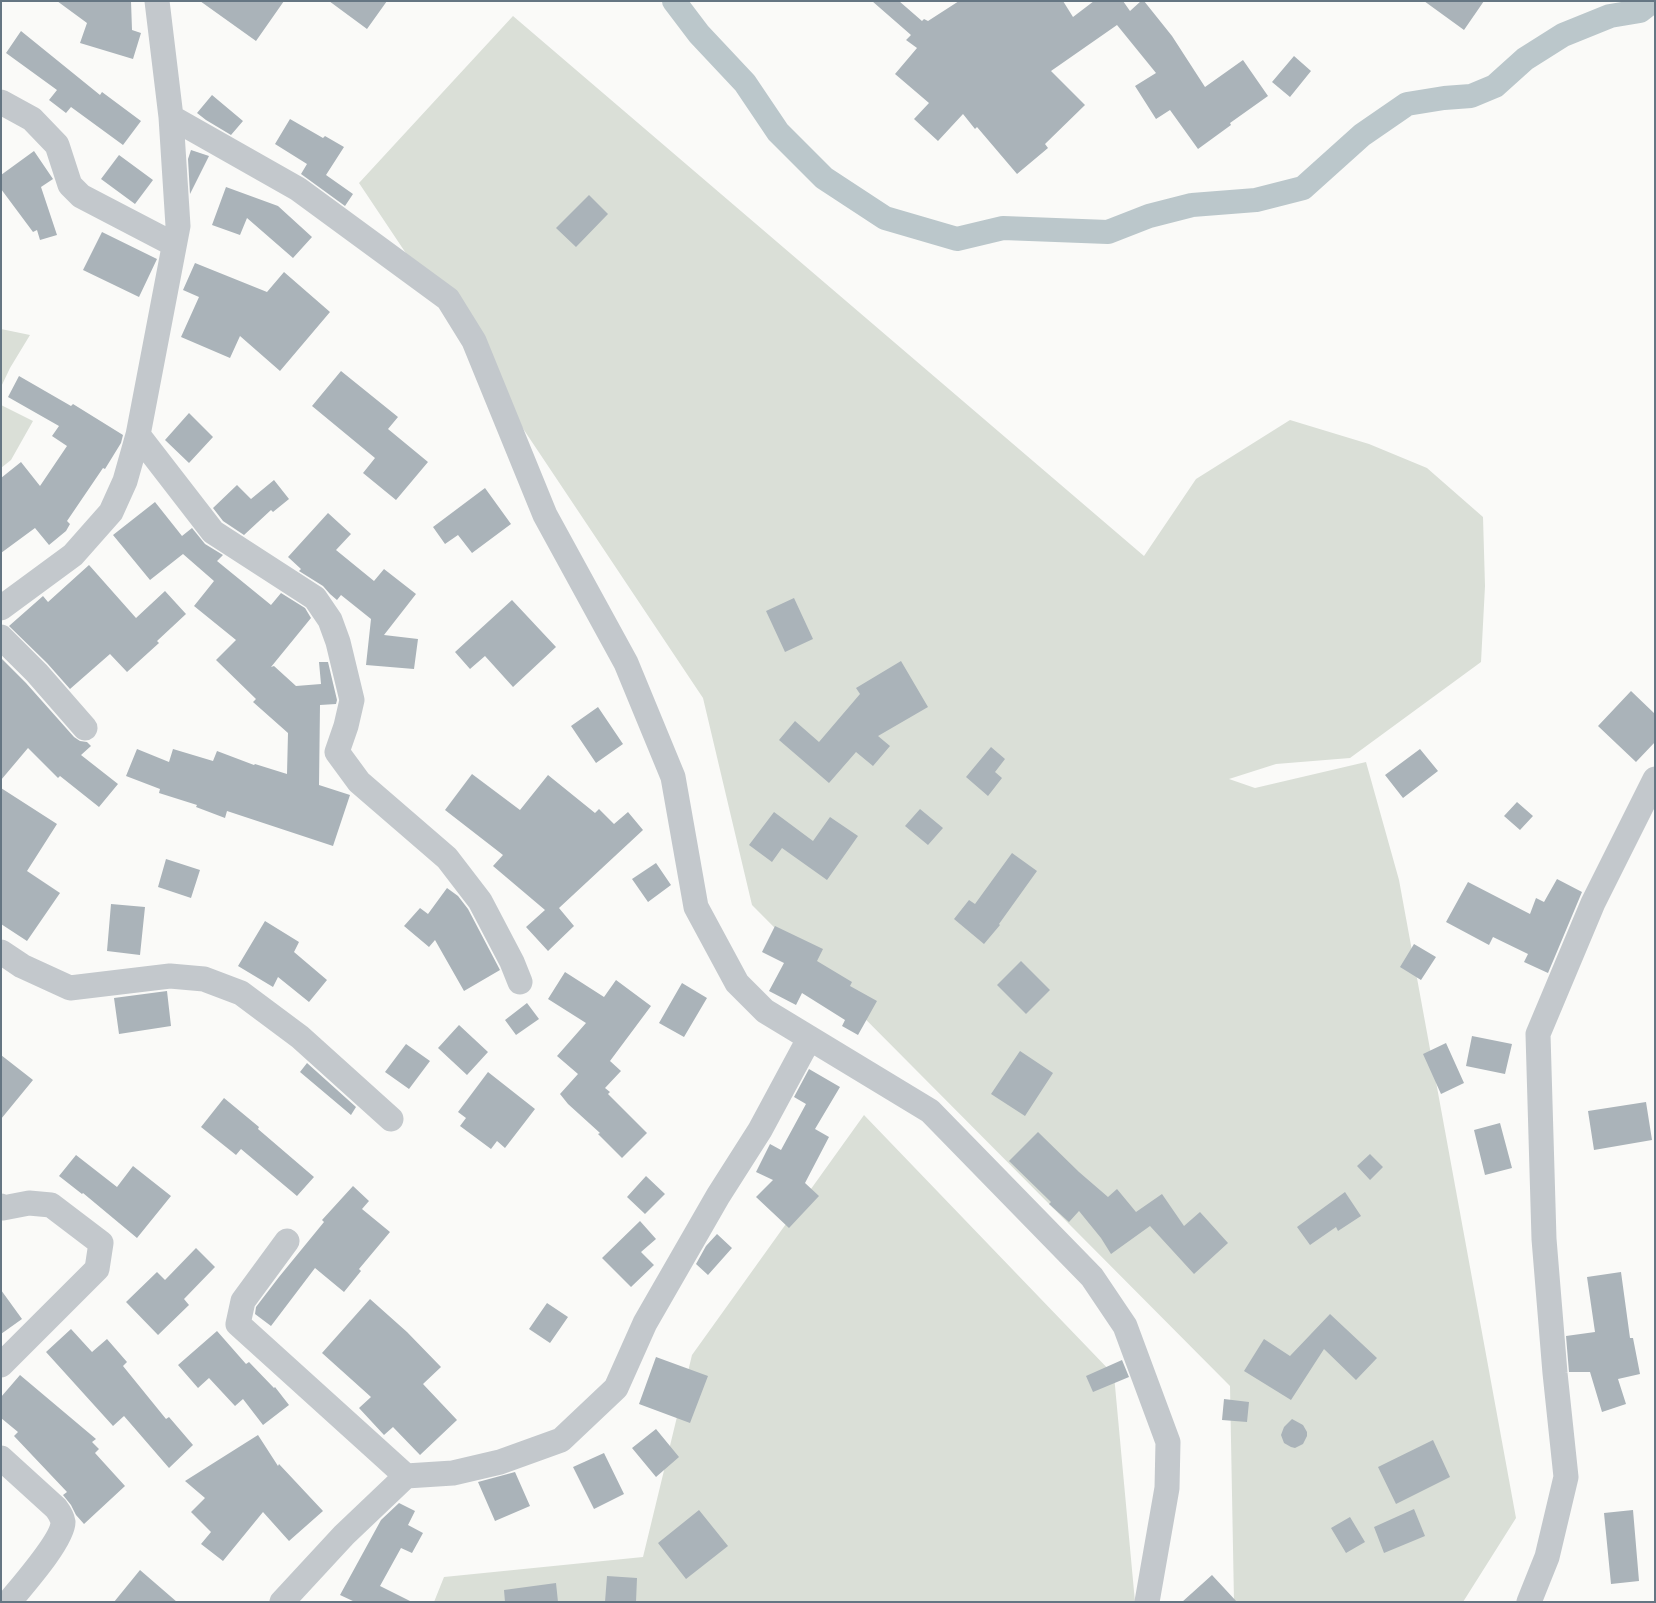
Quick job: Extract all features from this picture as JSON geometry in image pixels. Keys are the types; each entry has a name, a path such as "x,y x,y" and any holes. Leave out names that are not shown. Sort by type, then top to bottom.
{"street":[{"path":"1,608 73,555 111,512 125,481 138,435 173,244 178,226 170,117 157,1"},
{"path":"1,102 32,119 57,145 70,185 81,196 173,244"},
{"path":"170,117 298,189 448,299 474,341 545,515 626,663 673,777 696,907 737,984 765,1010 809,1039 930,1111 1092,1277 1125,1326 1168,1442 1167,1488 1147,1602"},
{"path":"138,435 213,532 315,598 330,620 338,642 352,700 337,752 359,782 447,858 480,901 512,962 520,982"},
{"path":"1,637 37,673 86,728"},
{"path":"1529,1602 1547,1556 1566,1477 1544,1239 1538,1034 1593,904 1655,779"},
{"path":"1,952 22,966 70,988 170,976 204,979 241,993 300,1037 391,1119"},
{"path":"282,1602 344,1535 406,1476 453,1473 500,1462 561,1440 616,1388 645,1323 718,1196 760,1130 809,1039"},
{"path":"1,1206 3,1208 29,1203 51,1205 101,1243 98,1269 1,1365"},
{"path":"287,1241 243,1301 238,1324 406,1476"},
{"path":"1,1458 56,1508 61,1515 63,1523 56,1542 9,1602"}],"shaded area":[{"path":"513,16 1144,556 1196,479 1290,420 1369,444 1427,468 1483,517 1485,586 1481,662 1350,758 1276,764 1229,779 1255,788 1366,762 1399,880 1516,1518 1463,1602 1234,1602 1230,1386 752,905 703,698 359,183"},
{"path":"1,329 30,335 1,387"},
{"path":"1,405 33,421 11,460 1,468"},
{"path":"864,1115 1114,1375 1135,1602 434,1602 444,1577 643,1557 692,1355"}],"building":[{"path":"57,1 131,1 132,30 141,33 133,59 80,43 87,23"},
{"path":"200,1 284,1 256,41"},
{"path":"329,1 387,1 367,29"},
{"path":"872,1 899,1 922,21 924,19 928,21 959,1 1063,1 1073,17 1094,1 1123,1 1130,11 1141,1 1144,1 1172,36 1205,87 1243,60 1268,96 1198,149 1170,110 1156,119 1135,86 1156,73 1117,25 1051,71 1085,105 1045,144 1048,148 1017,174 977,127 975,129 963,114 938,141 914,119 929,103 895,74 917,48 906,40 911,35"},
{"path":"1424,1 1484,1 1464,30"},
{"path":"21,31 100,95 102,92 141,121 123,145 71,107 66,113 49,100 57,90 6,53"},
{"path":"1294,56 1311,71 1290,97 1272,82"},
{"path":"212,95 243,121 231,135 197,113"},
{"path":"290,119 323,138 325,136 344,147 326,175 353,194 345,206 301,174 307,164 275,144"},
{"path":"191,150 209,156 190,194 188,159"},
{"path":"34,151 53,179 41,187 57,235 40,240 37,230 33,232 1,189 1,175"},
{"path":"119,155 153,180 135,204 101,179"},
{"path":"226,187 278,206 312,237 293,258 247,218 240,235 212,225"},
{"path":"589,195 608,214 576,247 556,228"},
{"path":"102,232 157,259 139,297 83,270"},
{"path":"195,263 267,292 284,272 330,312 280,371 240,336 230,358 181,337 199,297 183,290"},
{"path":"341,371 398,417 388,429 428,462 396,500 363,473 375,458 312,406"},
{"path":"19,376 71,406 73,404 123,435 121,443 105,469 103,468 67,521 70,524 66,531 49,545 35,528 1,553 1,478 21,462 40,486 67,446 52,436 59,426 8,397"},
{"path":"189,413 213,437 189,463 165,440"},
{"path":"274,480 289,499 273,512 271,510 244,535 223,521 213,508 237,485 251,499"},
{"path":"485,488 511,524 472,553 458,535 445,544 433,527"},
{"path":"155,502 182,536 192,528 205,544 223,555 217,561 271,605 281,593 305,608 311,618 271,667 274,666 296,686 321,684 319,662 328,662 337,700 336,704 320,705 319,785 350,795 333,846 227,811 225,818 196,807 197,805 159,793 160,789 126,776 137,749 169,762 173,749 213,761 217,751 254,765 287,774 288,733 253,702 256,699 216,660 236,640 194,606 214,581 183,554 150,580 113,535"},
{"path":"328,513 351,534 336,550 374,581 384,569 416,594 384,635 418,639 414,669 366,665 371,619 341,595 337,600 323,586 299,571 301,569 288,557"},
{"path":"89,565 136,618 165,591 186,614 157,641 159,643 127,672 110,654 70,689 47,663 9,626 43,596 48,602"},
{"path":"794,598 813,639 785,652 766,611"},
{"path":"512,600 556,647 513,687 485,656 470,669 455,652"},
{"path":"1,658 74,737 80,741 87,742 91,746 81,755 118,784 99,807 60,776 58,778 28,748 1,780"},
{"path":"901,661 928,707 878,736 890,746 873,766 856,752 829,783 779,740 795,721 819,742 860,694 856,688"},
{"path":"1631,691 1655,714 1655,742 1636,762 1598,726"},
{"path":"598,707 623,744 596,763 571,726"},
{"path":"991,747 1005,759 995,772 1002,778 988,796 966,777"},
{"path":"1420,749 1438,771 1403,798 1385,775"},
{"path":"472,774 520,810 548,775 595,813 599,809 614,824 628,812 643,830 559,908 574,926 548,951 526,927 545,910 493,866 503,855 445,810"},
{"path":"1,788 57,824 27,871 60,893 27,941 1,924"},
{"path":"1517,802 1533,816 1520,830 1504,816"},
{"path":"920,809 943,828 928,845 905,826"},
{"path":"774,812 813,841 830,817 858,836 827,880 782,848 772,862 749,845"},
{"path":"1012,853 1037,871 1000,925 984,944 954,919 969,900 975,904"},
{"path":"166,859 200,870 191,898 158,887"},
{"path":"656,863 671,885 648,902 632,879"},
{"path":"1557,879 1582,892 1548,973 1524,962 1528,954 1493,937 1489,945 1446,922 1468,882 1530,914 1536,898 1544,902"},
{"path":"447,888 458,896 468,909 500,970 464,991 435,940 429,947 404,926 420,908 428,914"},
{"path":"111,904 145,907 140,955 107,951"},
{"path":"265,921 299,942 294,952 327,980 309,1002 278,977 273,987 238,966"},
{"path":"775,926 823,949 817,961 852,982 850,986 877,1001 858,1035 842,1026 845,1020 802,993 796,1005 769,991 784,963 762,952"},
{"path":"1414,944 1436,957 1421,980 1400,967"},
{"path":"1021,961 1050,990 1026,1014 997,985"},
{"path":"565,972 604,997 616,980 651,1006 610,1061 621,1071 605,1088 610,1092 608,1094 647,1133 622,1158 598,1134 600,1133 568,1104 560,1094 578,1074 557,1056 586,1023 548,999"},
{"path":"682,983 707,998 684,1037 659,1023"},
{"path":"167,991 171,1026 119,1034 114,998"},
{"path":"527,1003 539,1019 516,1035 505,1020"},
{"path":"459,1025 488,1052 467,1075 438,1048"},
{"path":"1472,1036 1512,1044 1505,1074 1466,1066"},
{"path":"1446,1043 1464,1083 1441,1094 1423,1054"},
{"path":"406,1044 430,1061 409,1089 385,1072"},
{"path":"1020,1051 1053,1073 1025,1116 991,1094"},
{"path":"1,1055 33,1080 1,1119"},
{"path":"307,1063 356,1107 351,1115 300,1072"},
{"path":"809,1069 840,1087 815,1129 829,1137 805,1183 819,1196 789,1228 756,1197 773,1180 756,1172 770,1144 781,1150 806,1104 794,1097"},
{"path":"488,1072 535,1109 505,1148 497,1141 491,1149 460,1126 466,1118 458,1112"},
{"path":"224,1098 314,1177 297,1196 241,1149 236,1155 201,1127"},
{"path":"1646,1102 1652,1140 1594,1150 1588,1111"},
{"path":"1500,1123 1512,1168 1485,1175 1474,1130"},
{"path":"1038,1132 1108,1197 1117,1189 1136,1212 1162,1194 1184,1226 1200,1212 1228,1243 1194,1274 1150,1226 1111,1254 1101,1238 1079,1211 1069,1222 1049,1204 1051,1202 1009,1161"},
{"path":"1370,1154 1383,1167 1370,1180 1357,1166"},
{"path":"76,1155 117,1187 133,1166 171,1196 137,1238 83,1193 59,1176"},
{"path":"646,1176 665,1194 645,1214 627,1197"},
{"path":"353,1186 369,1201 362,1209 390,1232 359,1269 361,1271 344,1292 315,1268 271,1326 255,1314 256,1307 324,1222 322,1220"},
{"path":"1345,1192 1361,1216 1338,1231 1336,1227 1310,1245 1297,1227"},
{"path":"640,1221 656,1239 641,1252 654,1265 631,1287 602,1258"},
{"path":"717,1234 732,1248 708,1275 696,1264 706,1246"},
{"path":"196,1248 215,1267 184,1299 189,1305 158,1335 126,1302 157,1272 165,1280"},
{"path":"1621,1272 1630,1338 1633,1338 1640,1374 1618,1379 1626,1404 1602,1412 1590,1372 1569,1372 1566,1336 1595,1332 1587,1277"},
{"path":"1,1290 22,1319 1,1334"},
{"path":"370,1299 407,1332 441,1367 423,1384 457,1420 420,1455 393,1427 384,1435 359,1408 371,1397 322,1353"},
{"path":"547,1303 568,1317 550,1343 529,1329"},
{"path":"1330,1314 1377,1358 1356,1380 1324,1349 1291,1400 1244,1371 1264,1339 1290,1356"},
{"path":"71,1329 92,1352 107,1339 127,1362 123,1366 166,1419 169,1417 193,1445 169,1468 124,1416 113,1426 46,1352"},
{"path":"217,1331 246,1364 249,1362 275,1387 289,1405 263,1425 243,1399 235,1406 209,1378 198,1388 178,1365"},
{"path":"656,1357 708,1376 690,1423 639,1404"},
{"path":"1122,1360 1129,1377 1093,1392 1086,1376"},
{"path":"20,1375 96,1439 92,1442 99,1449 95,1453 125,1486 84,1524 63,1495 67,1492 14,1436 18,1432 1,1418 1,1397"},
{"path":"1224,1399 1249,1402 1247,1422 1222,1420"},
{"path":"1292,1419 1303,1425 1307,1432 1303,1444 1295,1448 1284,1443 1281,1435 1284,1427"},
{"path":"656,1429 679,1457 656,1477 632,1448"},
{"path":"258,1435 278,1466 279,1464 323,1511 289,1541 263,1512 223,1561 201,1544 211,1532 191,1512 205,1498 185,1481"},
{"path":"1433,1440 1450,1477 1396,1504 1378,1467"},
{"path":"604,1453 624,1494 594,1509 573,1467"},
{"path":"515,1472 530,1506 495,1521 478,1482"},
{"path":"399,1503 415,1511 408,1525 423,1533 412,1553 401,1548 380,1586 412,1602 355,1602 340,1595 381,1520"},
{"path":"1414,1509 1425,1536 1384,1553 1374,1527"},
{"path":"699,1510 728,1546 686,1579 658,1543"},
{"path":"1633,1510 1639,1581 1611,1584 1604,1513"},
{"path":"1350,1517 1365,1542 1346,1553 1331,1528"},
{"path":"140,1570 177,1602 114,1602"},
{"path":"1212,1575 1237,1602 1182,1602"},
{"path":"607,1576 637,1578 636,1602 605,1602"},
{"path":"556,1583 558,1602 505,1602 504,1590"}],"waterway":[{"path":"674,1 699,34 745,83 778,132 824,178 885,218 957,239 1003,228 1108,232 1149,216 1192,205 1256,200 1303,188 1362,135 1407,104 1471,96 1495,86 1525,59 1563,35 1610,16 1640,11 1653,1"}]}
